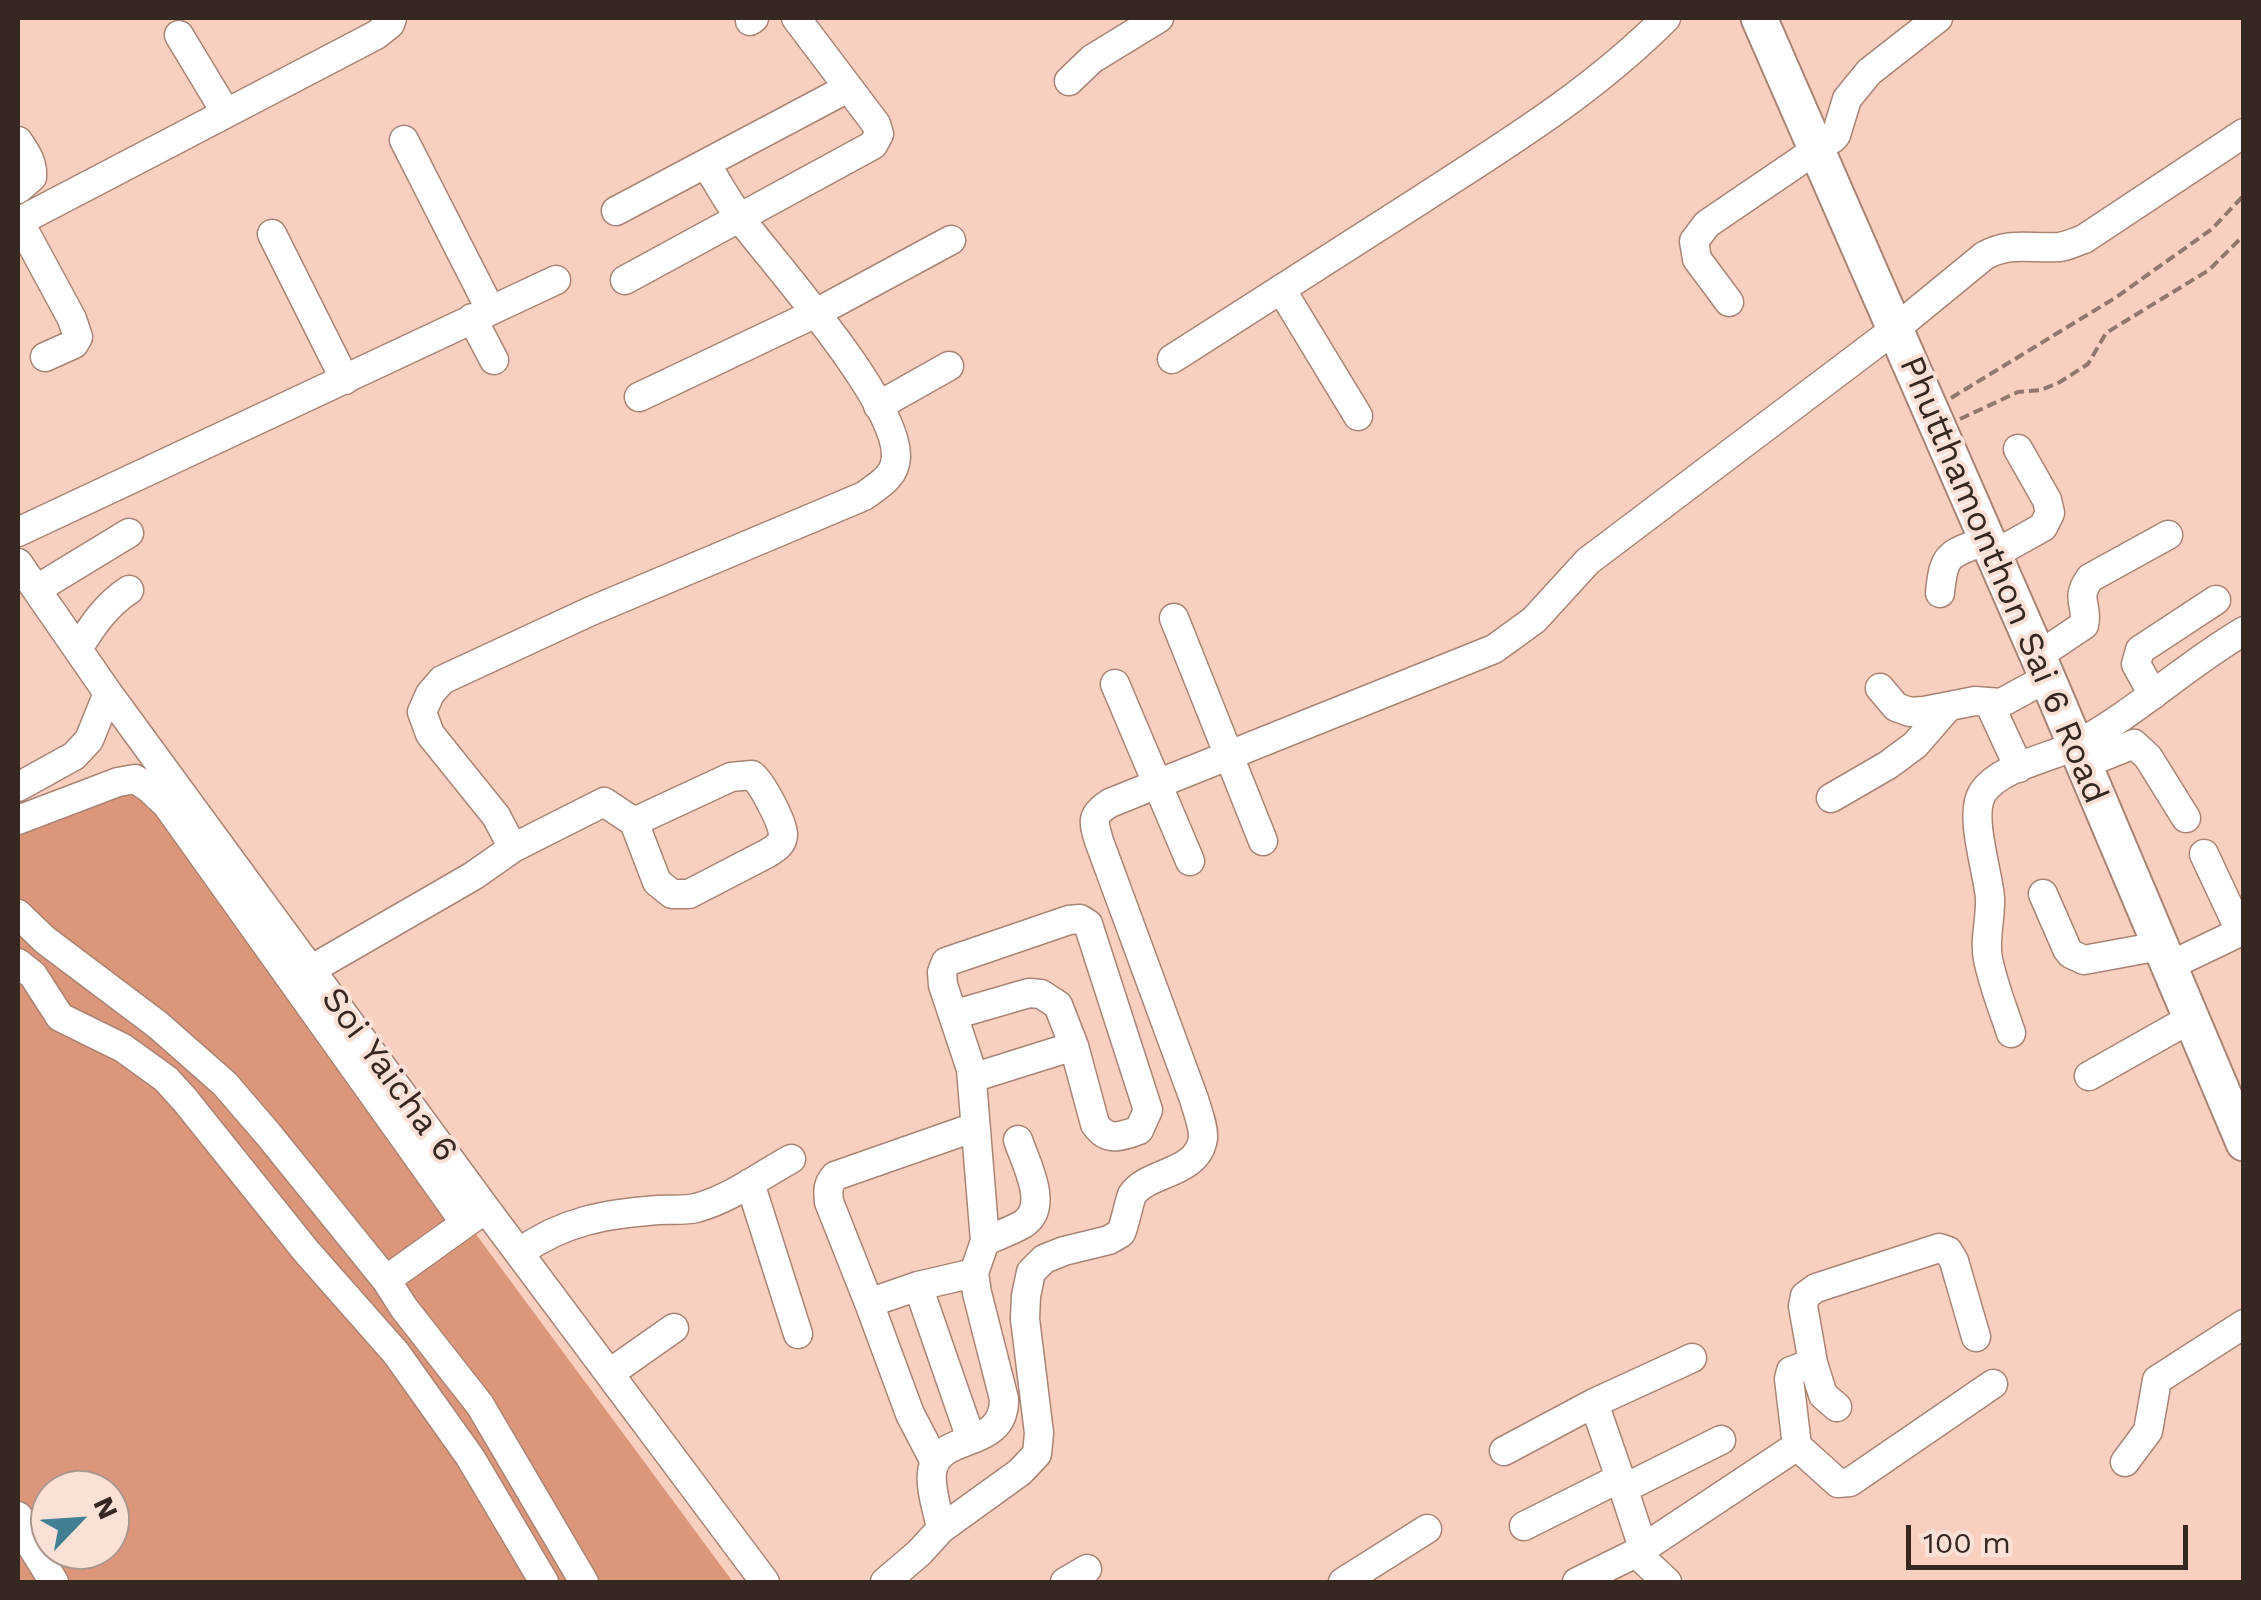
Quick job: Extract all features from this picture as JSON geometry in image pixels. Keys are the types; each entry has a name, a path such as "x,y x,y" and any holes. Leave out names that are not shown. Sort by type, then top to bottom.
{"main road":[{"name":"Phutthamonthon Sai 6 Road","path":"1769,22 1816,148 2240,1127"}],"street":[{"path":"45,357 74,344 78,337 72,319 18,222 376,34 392,18"},
{"path":"625,280 873,146 879,134 876,124 796,18"},
{"path":"1070,81 1092,59 1159,18"},
{"path":"1172,359 1524,133 1572,99 1666,18"},
{"path":"1729,302 1697,259 1694,241 1707,224 1836,135 1847,99 1868,72 1938,18"},
{"path":"179,35 226,113"},
{"path":"616,211 848,88"},
{"path":"884,1582 940,1529 1020,1472 1036,1454 1039,1433 1025,1319 1031,1272 1044,1259 1121,1233 1133,1194 1193,1158 1203,1138 1194,1100 1093,823 1098,810 1494,649 1534,620 1588,560 1996,248 2064,246 2084,239 2244,133"},
{"path":"404,140 481,314 494,360"},
{"path":"18,141 32,168 32,178 18,189"},
{"path":"513,848 496,816 430,734 422,712 442,680 556,627 864,496 886,481 894,469 896,452 884,416 863,380 816,313 740,218 706,164"},
{"path":"272,234 345,380"},
{"path":"639,397 816,313 951,240"},
{"path":"18,532 556,280"},
{"path":"1282,289 1358,416"},
{"path":"878,406 949,366"},
{"path":"1940,593 1944,562 1952,554 1990,547 2043,527 2050,513 2048,500 2018,449"},
{"path":"37,590 129,534"},
{"path":"1880,688 1896,707 1910,712 1975,700 2001,702 2084,624 2082,588 2090,578 2168,535"},
{"name":"Soi Yaicha 6","path":"18,563 108,693 312,969 476,1216 520,1252 765,1582"},
{"path":"78,649 102,612 129,590"},
{"path":"2153,694 2136,664 2140,650 2216,600"},
{"path":"1174,618 1263,842"},
{"path":"2080,755 2116,721 2244,631"},
{"path":"1115,684 1190,862"},
{"path":"18,787 74,756 89,740 108,693"},
{"path":"1989,703 2020,768"},
{"path":"1831,798 1915,745 1948,708"},
{"path":"2011,1032 1987,956 1990,898 1978,822 1978,803 1984,790 2020,768 2134,744 2148,756 2186,818"},
{"path":"312,969 513,848 604,802 634,822 657,882 672,894 689,894 768,853 783,838 766,795 752,775 732,777 634,822"},
{"path":"18,820 135,779 167,805 476,1216 386,1280"},
{"path":"2043,894 2071,954 2084,960 2164,956 2242,931 2204,854"},
{"path":"18,914 45,940 158,1025 225,1084 386,1280 480,1405 584,1582"},
{"path":"940,1529 932,1475 935,1462 950,1448 990,1432 1005,1412 976,1293 974,1273 985,1241 976,1116 972,1078 943,985 946,962 1050,926 1080,919 1088,924 1148,1110 1139,1130 1102,1134 1095,1124 1074,1046 1058,1005 1041,994 1029,993 953,1015"},
{"path":"18,964 34,975 60,1017 122,1048 166,1079 185,1100 306,1251 396,1354 470,1457 544,1582"},
{"path":"2090,1076 2190,1019"},
{"path":"972,1078 1074,1046"},
{"path":"935,1462 910,1414 827,1188 835,1176 975,1127"},
{"path":"985,1241 1024,1224 1037,1206 1018,1140"},
{"path":"520,1252 542,1236 574,1222 662,1210 683,1211 712,1204 791,1159"},
{"path":"750,1183 798,1334"},
{"path":"1837,1407 1824,1395 1813,1362 1803,1306 1805,1296 1816,1288 1939,1248 1948,1251 1954,1261 1976,1337"},
{"path":"868,1302 974,1273"},
{"path":"918,1286 971,1439"},
{"path":"2125,1462 2148,1431 2157,1380 2244,1324"},
{"path":"610,1373 674,1328"},
{"path":"1504,1451 1594,1402 1692,1358"},
{"path":"1813,1362 1791,1371 1796,1446 1838,1483 1850,1482 1993,1384"},
{"path":"1594,1402 1610,1442 1640,1551 1667,1582"},
{"path":"1524,1526 1721,1440"},
{"path":"1576,1582 1640,1551 1796,1446"},
{"path":"18,1516 21,1528 54,1582"},
{"path":"1343,1582 1427,1529"}],"path":[{"path":"1934,420 1994,373 2115,298 2212,230 2244,195"},
{"path":"1934,420 2018,392 2041,390 2074,373 2088,364 2106,334 2209,270 2244,236"}],"shaded area":[{"path":"130,766 733,1582 18,1582 18,821 69,801"}]}
